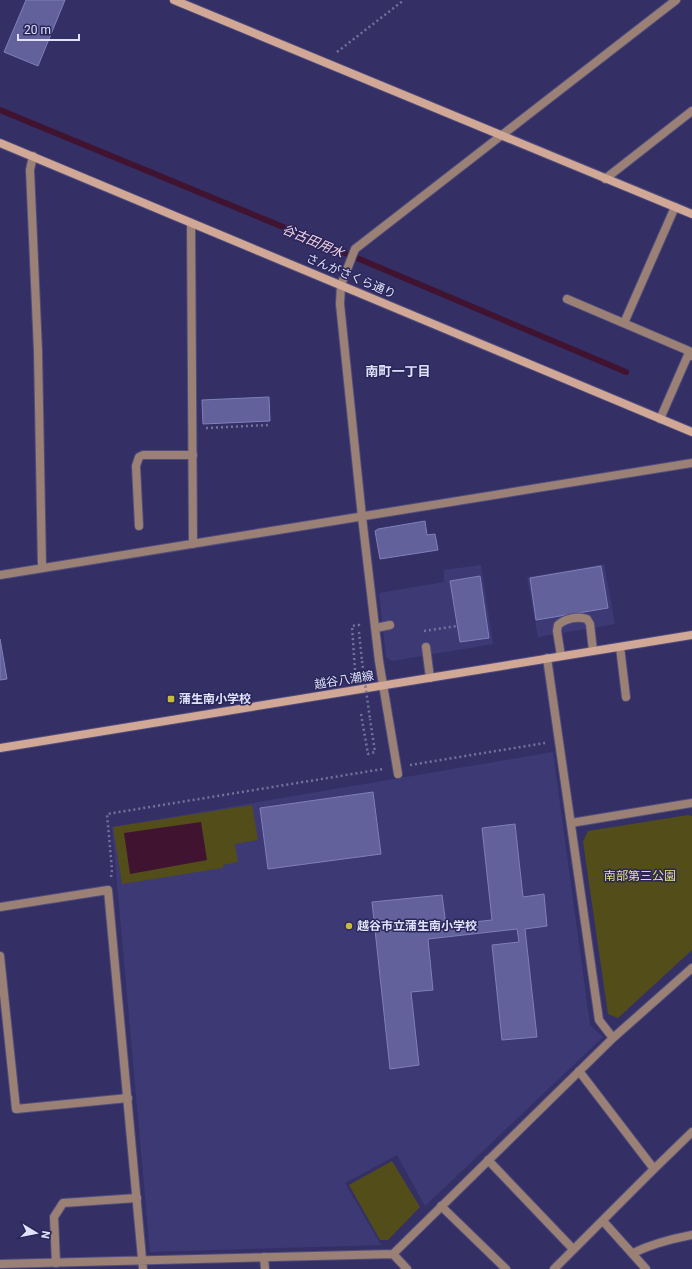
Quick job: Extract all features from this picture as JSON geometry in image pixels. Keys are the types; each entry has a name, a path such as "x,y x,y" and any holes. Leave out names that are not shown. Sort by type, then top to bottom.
{"street":[{"path":"174,0 692,214"},
{"path":"397,771 383,686 362,517 340,304 342,285 355,249 676,0"},
{"path":"605,179 692,111"},
{"name":"さんがさくら通り","path":"0,143 692,432"},
{"path":"33,156 30,170 38,351 42,568"},
{"path":"624,323 675,207"},
{"path":"190,223 193,544"},
{"path":"568,299 689,350 690,355 660,419"},
{"path":"139,526 136,466 139,457 143,455 193,455"},
{"path":"0,575 692,463"},
{"path":"561,656 557,630 558,624 573,618 582,617 587,619 590,624 593,651"},
{"path":"376,628 390,625"},
{"name":"越谷八潮線","path":"0,748 692,635"},
{"path":"426,647 430,678"},
{"path":"620,647 626,697"},
{"path":"547,658 599,1020 613,1038"},
{"path":"571,823 641,808 692,803"},
{"path":"0,908 108,890 143,1265"},
{"path":"0,956 16,1109 128,1098"},
{"path":"0,1264 56,1263 143,1265 264,1257 393,1254 613,1038 692,968"},
{"path":"579,1071 654,1169"},
{"path":"554,1269 692,1132"},
{"path":"488,1160 574,1249"},
{"path":"56,1263 54,1217 63,1203 137,1198"},
{"path":"441,1206 506,1269"},
{"path":"603,1221 646,1269"},
{"path":"633,1253 648,1246 675,1238 692,1235"},
{"path":"393,1254 407,1269"},
{"path":"264,1257 265,1269"}],"path":[{"path":"337,52 404,0"},
{"path":"192,428 269,425"},
{"path":"355,670 352,626 359,625 362,661 375,752 368,754 361,714"},
{"path":"424,631 457,626"},
{"path":"108,890 112,870 107,814 397,771 559,741"}],"shaded area":[{"path":"604,564 615,624 538,637 527,577"},
{"path":"481,565 493,644 392,661 386,657 379,593 444,582 444,570"},
{"name":"越谷市立蒲生南小学校","path":"553,752 590,1025 603,1037 425,1206 397,1155 345,1183 381,1245 150,1252 112,827"},
{"path":"201,822 207,860 130,874 124,833"}],"green space":[{"path":"252,805 258,840 235,844 238,862 223,865 223,868 122,884 113,827"},
{"name":"南部第三公園","path":"688,815 692,816 692,950 618,1018 608,1014 583,842 588,831"},
{"path":"392,1161 420,1207 388,1240 380,1240 349,1185"}],"building":[{"path":"26,0 65,0 38,66 4,52"},
{"path":"269,397 270,421 203,424 202,400"},
{"path":"425,521 427,535 435,534 438,550 380,559 375,531 378,529"},
{"path":"601,566 608,608 536,620 530,578"},
{"path":"480,576 489,638 460,642 450,581"},
{"path":"0,639 7,679 0,680"},
{"path":"373,792 381,854 268,869 260,808"},
{"path":"515,824 523,897 544,894 547,926 525,929 537,1037 502,1040 492,945 519,942 517,929 428,939 433,990 411,992 419,1065 390,1069 372,902 442,895 446,925 492,920 482,828"}],"waterway":[{"name":"谷古田用水","path":"0,110 305,236 626,372"}],"place":[{"name":"蒲生南小学校","path":"171,699"},
{"name":"越谷市立蒲生南小学校","path":"349,926"}],"district":[{"name":"南町一丁目","path":"398,371"}]}
